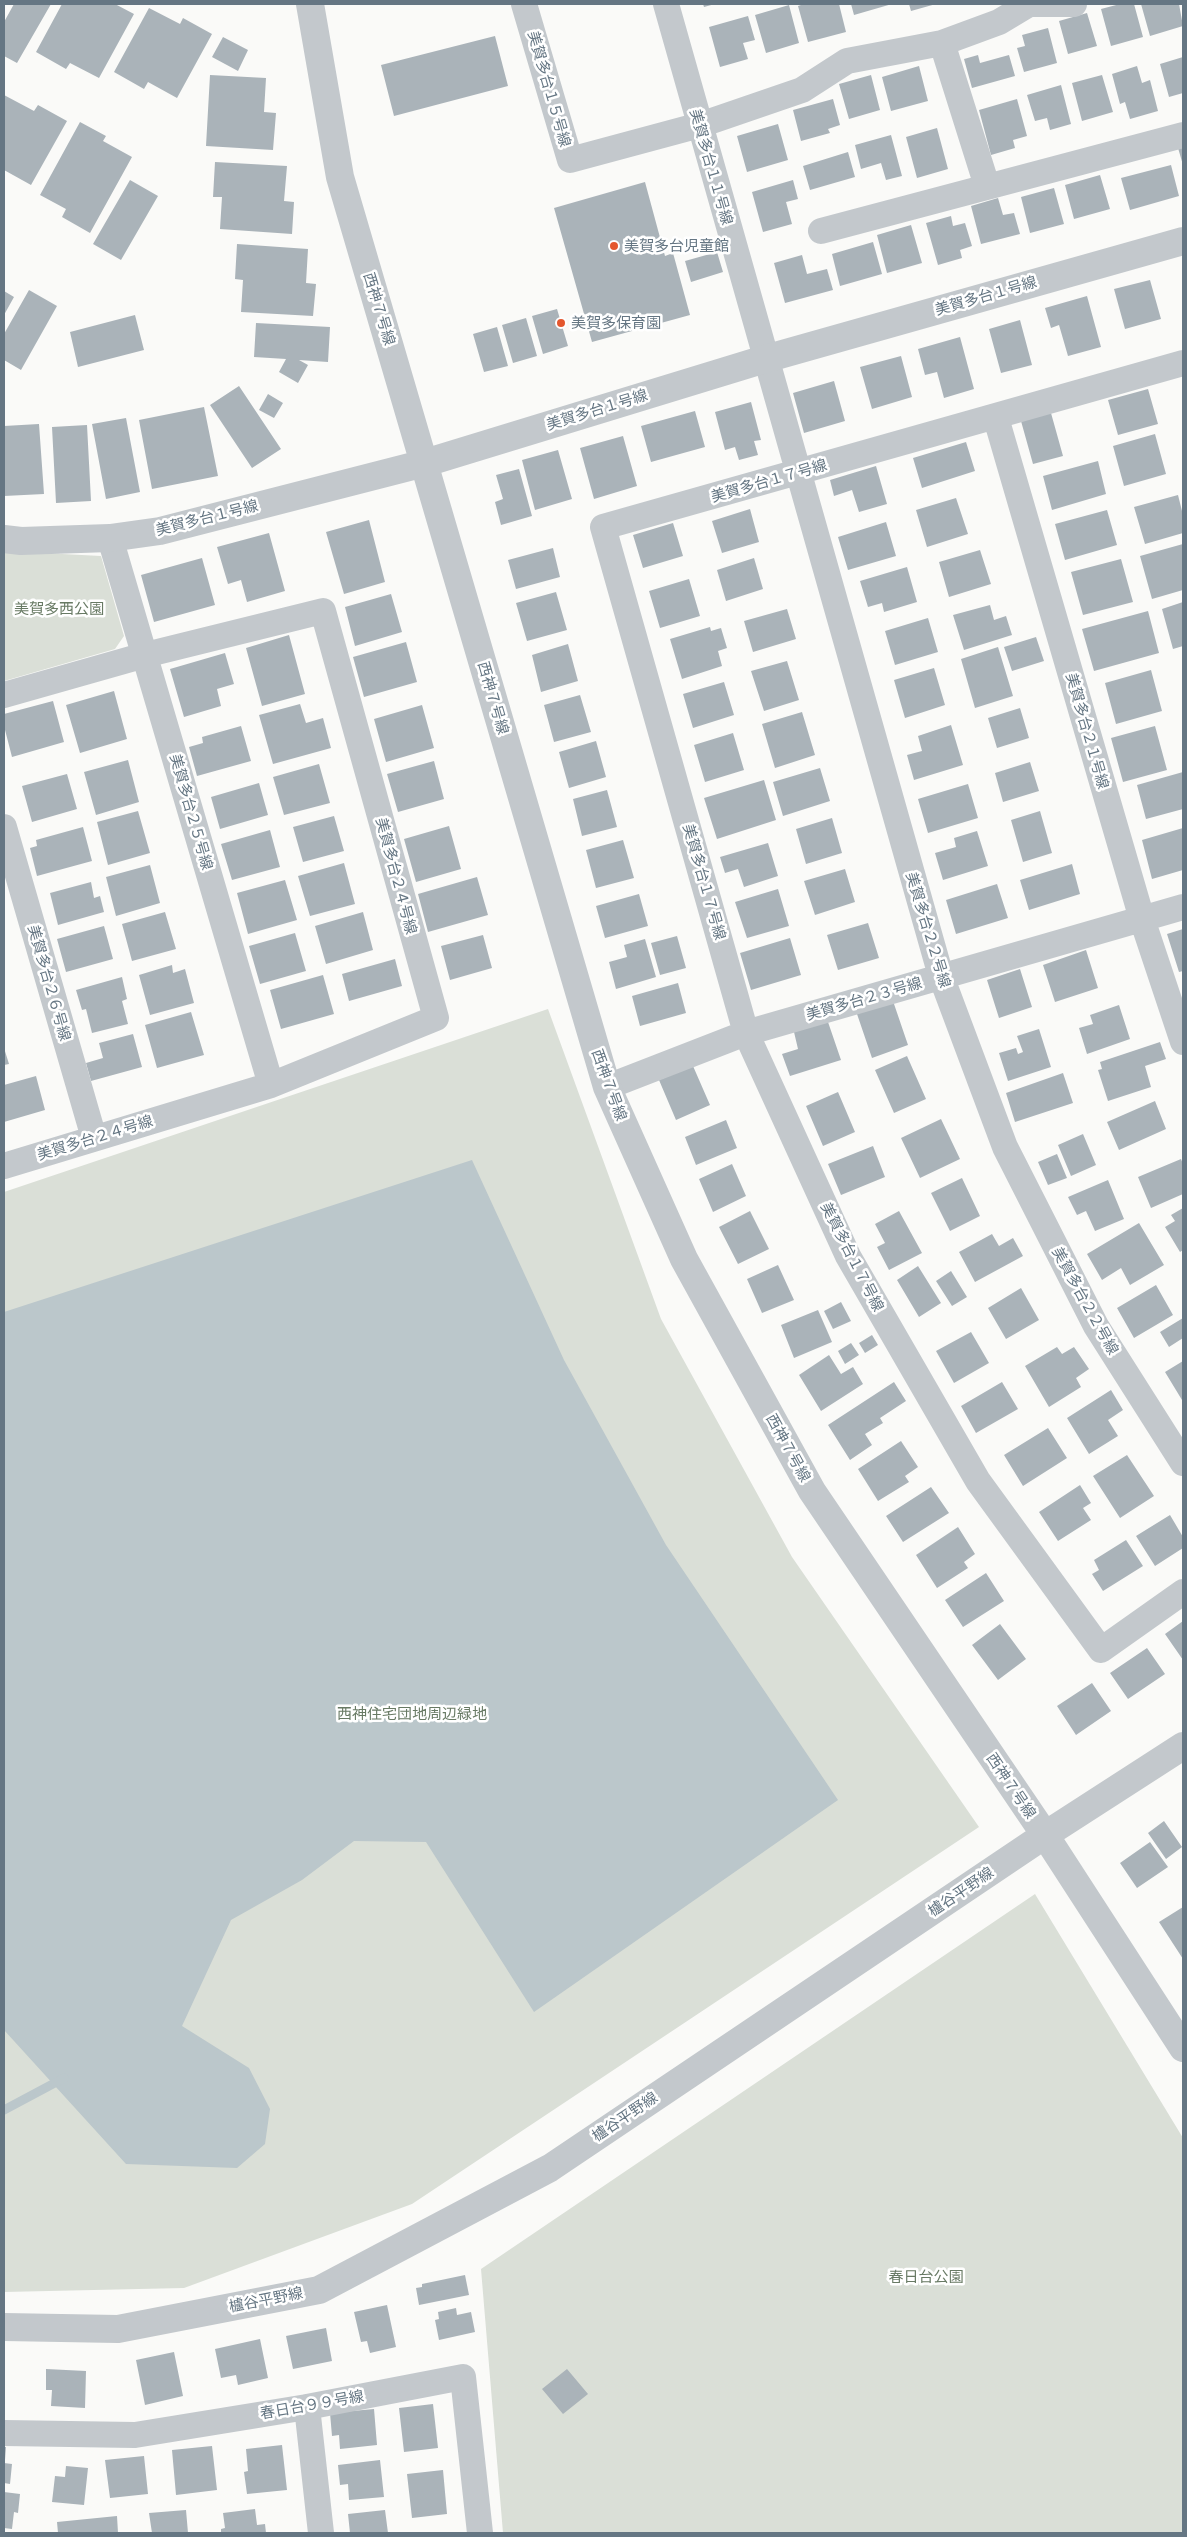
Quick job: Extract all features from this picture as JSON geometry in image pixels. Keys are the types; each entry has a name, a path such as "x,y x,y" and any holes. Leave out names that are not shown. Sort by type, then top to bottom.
{"street":[{"name":"西神７号線","path":"310,4 340,177 607,1087 684,1259 812,1491 1044,1836 1183,2048"},
{"name":"美賀多台１５号線","path":"524,4 570,160 700,125"},
{"name":"美賀多台１１号線","path":"666,4 765,359"},
{"path":"700,125 802,90 847,61 942,43 999,22 1028,4 1074,4"},
{"path":"942,43 987,186"},
{"path":"821,231 1183,135"},
{"name":"美賀多台１号線","path":"4,539 21,541 110,538 160,531 425,463 765,359 1183,241"},
{"name":"美賀多台２２号線","path":"765,359 941,976 1014,1164 1096,1326 1183,1463"},
{"name":"美賀多台１７号線","path":"1183,363 798,474 603,527 746,1033 848,1256 978,1480 1101,1650 1183,1592"},
{"name":"美賀多台２１号線","path":"996,418 1142,919 1183,1042"},
{"name":"美賀多台２５号線","path":"110,538 271,1086"},
{"name":"美賀多台２４号線","path":"4,695 144,654 323,611 436,1018 271,1086 4,1166"},
{"name":"美賀多台２６号線","path":"4,827 94,1138"},
{"name":"美賀多台２３号線","path":"607,1087 746,1033 1183,907"},
{"name":"櫨谷平野線","path":"4,2327 118,2329 319,2290 550,2168 1044,1836 1183,1746"},
{"name":"春日台９９号線","path":"4,2433 135,2435 307,2407 462,2377 480,2533"},
{"path":"307,2407 320,2533"}],"green space":[{"name":"美賀多西公園","path":"4,551 101,556 124,636 115,649 4,681"},
{"name":"西神住宅団地周辺緑地","path":"548,1009 661,1319 792,1557 979,1827 412,2204 184,2288 4,2292 4,1192"},
{"name":"春日台公園","path":"1035,1894 1183,2138 1183,2533 503,2533 481,2269"}],"shaded area":[{"name":"西神住宅団地周辺緑地","path":"472,1160 564,1360 666,1545 838,1800 534,2012 426,1842 354,1841 302,1880 231,1920 182,2026 249,2068 270,2109 265,2144 237,2168 126,2164 4,2030 4,1312"}],"building":[{"path":"14,4 51,4 17,63 4,56 4,22"},
{"path":"62,4 115,4 134,14 99,78 70,63 66,69 36,52"},
{"path":"703,4 715,4 704,7"},
{"path":"804,4 839,4 846,32 808,42 798,6"},
{"path":"851,4 892,4 854,15"},
{"path":"909,4 936,4 911,11"},
{"path":"1120,4 1134,4 1143,37 1111,46 1101,9"},
{"path":"1141,4 1179,4 1183,26 1150,36"},
{"path":"789,5 799,43 766,53 755,15"},
{"path":"149,8 180,24 183,18 212,34 177,98 148,82 144,89 114,72"},
{"path":"1087,13 1097,46 1068,54 1059,21"},
{"path":"748,16 755,40 743,43 748,59 720,67 709,27"},
{"path":"1048,28 1057,63 1024,72 1017,48 1025,46 1022,35"},
{"path":"495,36 508,86 394,116 381,65"},
{"path":"223,37 248,50 238,71 212,57"},
{"path":"978,55 980,63 1009,55 1015,76 972,88 964,59"},
{"path":"1183,57 1183,93 1169,97 1160,64"},
{"path":"919,66 928,101 891,111 882,77"},
{"path":"1137,66 1142,83 1150,80 1158,111 1130,119 1125,102 1120,104 1112,74"},
{"path":"210,75 266,78 264,112 276,113 273,150 206,146"},
{"path":"871,75 880,110 849,119 839,84"},
{"path":"1102,75 1113,112 1082,121 1072,83"},
{"path":"1061,85 1071,124 1050,130 1047,118 1035,121 1027,95"},
{"path":"4,95 34,111 38,105 67,121 31,185 4,170"},
{"path":"833,99 840,125 828,129 830,133 801,141 793,110"},
{"path":"1017,99 1027,136 1013,140 1015,148 991,155 979,110"},
{"path":"80,122 106,136 103,141 132,157 90,233 62,217 66,209 40,195"},
{"path":"778,124 788,160 747,172 737,136"},
{"path":"937,128 948,169 917,178 906,137"},
{"path":"891,135 902,176 886,180 881,163 861,169 855,145"},
{"path":"1183,146 1183,165 1178,148"},
{"path":"848,152 855,177 810,190 803,166"},
{"path":"215,162 287,166 284,201 294,202 292,234 220,229 222,197 213,197"},
{"path":"1171,165 1179,196 1130,210 1121,178"},
{"path":"1100,175 1110,209 1074,219 1065,185"},
{"path":"130,180 158,196 121,260 93,244"},
{"path":"793,180 798,199 786,202 792,224 763,232 752,192"},
{"path":"645,182 665,256 673,253 690,315 592,342 554,208"},
{"path":"1054,188 1064,224 1030,233 1021,197"},
{"path":"998,198 1003,215 1014,213 1020,234 981,244 971,206"},
{"path":"951,216 953,226 965,223 972,246 960,250 962,258 938,265 926,223"},
{"path":"911,225 922,263 887,273 877,235"},
{"path":"873,242 882,274 840,286 832,254"},
{"path":"237,244 308,249 306,283 316,284 313,316 241,312 243,280 235,279"},
{"path":"717,252 723,272 691,282 685,261"},
{"path":"802,255 807,274 827,269 833,290 785,303 774,263"},
{"path":"1150,280 1161,319 1125,329 1114,289"},
{"path":"29,290 57,306 21,370 4,360 4,334"},
{"path":"4,291 14,297 4,315"},
{"path":"1087,296 1101,347 1068,356 1059,325 1051,328 1045,308"},
{"path":"557,309 568,346 543,354 532,316"},
{"path":"135,315 144,350 78,367 70,332"},
{"path":"526,318 537,356 513,363 502,325"},
{"path":"1020,320 1032,365 1001,373 989,329"},
{"path":"256,323 330,327 328,362 299,360 308,365 298,383 279,372 286,359 254,357"},
{"path":"497,327 508,366 484,372 473,334"},
{"path":"960,337 974,389 944,398 937,372 925,375 918,349"},
{"path":"901,356 912,397 872,409 860,367"},
{"path":"834,381 845,421 804,433 793,393"},
{"path":"239,386 281,449 252,468 210,405"},
{"path":"1148,389 1158,424 1118,435 1108,400"},
{"path":"268,394 283,403 274,418 259,410"},
{"path":"751,402 761,440 754,441 758,455 739,460 735,447 725,450 715,412"},
{"path":"204,407 218,476 152,489 139,420"},
{"path":"695,411 705,447 651,462 641,426"},
{"path":"1051,413 1063,456 1033,464 1021,421"},
{"path":"126,418 140,492 106,499 92,424"},
{"path":"39,424 44,494 4,496 4,426"},
{"path":"87,425 91,501 56,503 52,427"},
{"path":"1155,434 1166,474 1124,486 1113,446"},
{"path":"623,436 637,486 594,499 580,448"},
{"path":"966,442 975,471 922,488 913,458"},
{"path":"558,450 572,499 535,510 522,460"},
{"path":"1098,461 1106,494 1052,510 1043,476"},
{"path":"876,466 887,504 859,512 852,490 834,496 830,480"},
{"path":"519,469 532,516 501,525 495,502 503,499 496,475"},
{"path":"1178,495 1183,515 1183,533 1145,544 1134,507"},
{"path":"956,498 968,534 927,547 916,510"},
{"path":"750,509 759,542 722,553 712,521"},
{"path":"1107,510 1117,545 1065,560 1055,524"},
{"path":"369,520 385,582 344,594 326,532"},
{"path":"886,522 896,556 848,570 838,537"},
{"path":"673,523 683,556 643,568 633,535"},
{"path":"269,533 285,591 247,602 241,580 228,584 217,547"},
{"path":"1183,544 1183,590 1152,599 1140,556"},
{"path":"553,548 560,577 516,589 508,560"},
{"path":"980,550 991,584 949,597 939,562"},
{"path":"202,558 215,605 154,622 141,575"},
{"path":"754,558 763,589 726,601 717,570"},
{"path":"1121,559 1133,602 1083,615 1071,572"},
{"path":"907,567 917,602 884,612 882,603 868,607 860,581"},
{"path":"689,579 700,616 660,628 649,591"},
{"path":"556,592 567,630 527,641 516,603"},
{"path":"391,594 402,632 355,646 345,607"},
{"path":"1183,602 1183,646 1173,649 1162,609"},
{"path":"990,605 994,620 1006,616 1012,635 964,650 953,615"},
{"path":"787,609 796,639 753,652 744,621"},
{"path":"1148,611 1159,653 1094,671 1082,629"},
{"path":"928,618 938,652 895,665 885,631"},
{"path":"710,627 711,631 721,628 727,648 718,651 722,666 682,679 670,639"},
{"path":"289,635 305,694 262,706 246,648"},
{"path":"1036,637 1044,661 1012,671 1004,647"},
{"path":"406,642 417,682 364,697 353,657"},
{"path":"568,644 578,681 541,692 532,655"},
{"path":"998,647 1013,696 975,708 961,659"},
{"path":"225,653 234,684 217,689 221,706 184,717 170,669"},
{"path":"787,661 799,700 764,711 751,671"},
{"path":"934,668 945,705 905,718 894,680"},
{"path":"1151,670 1162,711 1116,724 1105,683"},
{"path":"724,682 734,715 693,728 683,694"},
{"path":"114,691 127,739 80,753 66,705"},
{"path":"580,695 591,732 554,742 544,705"},
{"path":"53,701 64,742 12,757 4,726 4,714"},
{"path":"300,704 306,723 323,718 331,748 273,764 259,715"},
{"path":"422,705 434,748 386,762 374,719"},
{"path":"1020,708 1029,738 997,748 988,718"},
{"path":"802,712 815,755 775,768 762,724"},
{"path":"951,725 963,765 914,780 907,755 922,751 918,736"},
{"path":"241,726 251,761 197,776 189,747 203,743 202,737"},
{"path":"1155,726 1167,770 1123,782 1111,738"},
{"path":"733,733 744,770 705,782 694,745"},
{"path":"596,741 606,777 569,788 559,752"},
{"path":"128,760 139,802 96,815 84,772"},
{"path":"434,761 444,799 398,812 387,774"},
{"path":"1030,762 1039,791 1003,802 995,773"},
{"path":"319,764 330,803 284,815 273,777"},
{"path":"820,768 830,801 783,816 773,782"},
{"path":"1183,772 1183,809 1146,819 1137,785"},
{"path":"67,774 77,809 32,822 22,786"},
{"path":"764,780 776,820 717,839 704,798"},
{"path":"259,783 268,815 220,829 211,797"},
{"path":"968,784 978,818 928,833 918,799"},
{"path":"607,790 617,827 582,836 573,799"},
{"path":"138,811 150,853 108,865 97,822"},
{"path":"1040,811 1052,853 1023,862 1011,820"},
{"path":"334,816 344,851 303,862 293,827"},
{"path":"832,818 842,853 806,864 796,829"},
{"path":"449,826 461,869 416,882 404,839"},
{"path":"83,827 92,861 37,876 30,848 37,846 36,840"},
{"path":"1183,828 1183,870 1152,879 1142,840"},
{"path":"270,830 280,867 232,880 221,844"},
{"path":"977,831 988,866 943,880 935,853 956,847 954,838"},
{"path":"623,840 634,878 596,888 586,850"},
{"path":"768,843 778,876 744,887 738,869 725,873 720,857"},
{"path":"344,863 355,904 310,916 298,876"},
{"path":"1072,864 1080,894 1029,910 1020,880"},
{"path":"150,865 160,903 116,916 106,877"},
{"path":"845,869 855,902 815,915 804,881"},
{"path":"477,877 488,915 428,932 418,894"},
{"path":"285,880 297,920 248,934 237,893"},
{"path":"91,882 94,898 100,896 104,912 58,925 50,893"},
{"path":"997,884 1008,918 956,934 946,900"},
{"path":"778,889 789,926 747,938 735,902"},
{"path":"639,894 648,926 605,938 596,906"},
{"path":"165,912 176,949 132,961 122,924"},
{"path":"363,912 373,950 326,964 315,926"},
{"path":"868,923 879,958 838,970 827,935"},
{"path":"104,926 113,959 66,972 57,939"},
{"path":"1183,929 1183,971 1179,972 1167,934"},
{"path":"295,933 306,971 260,984 249,946"},
{"path":"483,935 492,968 450,980 441,946"},
{"path":"677,936 686,968 660,975 651,943"},
{"path":"790,938 801,975 751,990 740,953"},
{"path":"645,939 656,977 616,989 609,962 627,957 624,945"},
{"path":"1086,950 1098,988 1055,1002 1043,965"},
{"path":"395,959 402,986 349,1001 342,974"},
{"path":"172,965 173,973 185,969 194,1003 150,1015 139,975"},
{"path":"1020,969 1032,1007 999,1018 987,980"},
{"path":"323,975 334,1014 281,1029 270,990"},
{"path":"122,977 127,999 122,1001 128,1024 92,1033 86,1009 82,1010 76,990"},
{"path":"678,983 686,1013 640,1026 632,996"},
{"path":"893,1001 908,1045 872,1058 857,1014"},
{"path":"1119,1005 1130,1039 1087,1054 1079,1028 1093,1024 1090,1015"},
{"path":"191,1012 204,1055 157,1068 145,1025"},
{"path":"828,1022 841,1060 790,1076 782,1054 798,1049 794,1032"},
{"path":"1039,1029 1051,1067 1008,1081 999,1053 1016,1048 1018,1054 1023,1052 1017,1036"},
{"path":"133,1034 142,1067 91,1081 86,1063 103,1058 99,1043"},
{"path":"1160,1042 1166,1059 1145,1066 1151,1087 1108,1101 1098,1070 1102,1069 1100,1062"},
{"path":"4,1048 9,1064 4,1065"},
{"path":"907,1056 926,1099 894,1113 875,1070"},
{"path":"693,1066 710,1105 676,1120 659,1080"},
{"path":"1063,1073 1073,1103 1015,1122 1006,1093"},
{"path":"36,1076 45,1110 4,1122 4,1085"},
{"path":"838,1092 855,1132 823,1146 806,1106"},
{"path":"1155,1101 1166,1129 1119,1150 1107,1122"},
{"path":"941,1119 960,1159 920,1178 901,1138"},
{"path":"726,1120 737,1148 696,1165 685,1137"},
{"path":"1083,1134 1096,1165 1071,1176 1058,1145"},
{"path":"873,1146 885,1177 841,1195 828,1164"},
{"path":"1057,1154 1067,1178 1048,1185 1038,1162"},
{"path":"1181,1159 1183,1164 1183,1194 1151,1208 1138,1177"},
{"path":"732,1164 746,1196 713,1212 699,1179"},
{"path":"962,1178 980,1216 950,1231 931,1193"},
{"path":"1108,1180 1124,1219 1095,1231 1086,1211 1077,1215 1068,1197"},
{"path":"1183,1208 1183,1250 1180,1252 1165,1227 1175,1221 1171,1215"},
{"path":"750,1211 769,1249 738,1264 719,1227"},
{"path":"899,1211 922,1253 889,1270 877,1247 885,1243 875,1224"},
{"path":"1139,1223 1164,1265 1130,1285 1121,1268 1102,1280 1087,1254"},
{"path":"992,1234 999,1246 1013,1238 1023,1256 975,1282 959,1252"},
{"path":"778,1265 794,1300 762,1313 747,1279"},
{"path":"918,1266 941,1303 919,1317 897,1280"},
{"path":"951,1271 967,1297 952,1306 936,1281"},
{"path":"1156,1285 1173,1315 1134,1338 1117,1308"},
{"path":"1021,1288 1039,1320 1006,1339 988,1308"},
{"path":"841,1302 851,1321 833,1329 824,1311"},
{"path":"818,1310 832,1342 794,1358 781,1325"},
{"path":"1183,1318 1183,1338 1169,1347 1160,1332"},
{"path":"971,1332 989,1363 954,1383 936,1351"},
{"path":"872,1335 878,1345 865,1353 859,1343"},
{"path":"851,1343 859,1355 845,1364 838,1351"},
{"path":"1057,1347 1062,1354 1074,1347 1089,1369 1076,1378 1081,1387 1049,1407 1025,1366"},
{"path":"829,1355 841,1374 853,1367 863,1384 821,1411 799,1375"},
{"path":"1183,1361 1183,1400 1182,1400 1165,1372"},
{"path":"894,1382 906,1401 880,1418 883,1423 865,1434 872,1445 850,1460 828,1425"},
{"path":"1002,1382 1018,1409 976,1433 961,1406"},
{"path":"1111,1390 1123,1410 1108,1420 1118,1436 1089,1454 1067,1418"},
{"path":"1048,1428 1067,1458 1023,1486 1004,1455"},
{"path":"901,1441 918,1467 905,1476 909,1482 878,1501 858,1469"},
{"path":"1127,1455 1154,1496 1120,1518 1093,1476"},
{"path":"1080,1485 1091,1503 1083,1508 1091,1520 1058,1541 1039,1512"},
{"path":"931,1487 949,1513 903,1542 886,1516"},
{"path":"1170,1515 1183,1537 1183,1548 1155,1566 1136,1536"},
{"path":"958,1527 975,1554 964,1562 968,1568 937,1588 916,1555"},
{"path":"1126,1540 1143,1566 1103,1591 1092,1574 1099,1570 1094,1560"},
{"path":"986,1573 1004,1601 963,1627 945,1600"},
{"path":"1183,1621 1183,1660 1165,1634"},
{"path":"1000,1624 1026,1659 998,1680 972,1645"},
{"path":"1147,1648 1165,1674 1128,1699 1110,1673"},
{"path":"1092,1683 1111,1711 1076,1735 1057,1706"},
{"path":"1164,1821 1182,1847 1166,1859 1148,1833"},
{"path":"1150,1842 1168,1867 1137,1888 1120,1863"},
{"path":"1183,1907 1183,1959 1159,1922"},
{"path":"465,2275 469,2295 419,2305 416,2288 422,2287 422,2284"},
{"path":"387,2305 396,2347 370,2353 367,2341 361,2342 354,2312"},
{"path":"456,2308 457,2315 471,2312 475,2332 439,2340 435,2320 439,2319 438,2312"},
{"path":"326,2328 332,2361 293,2369 286,2336"},
{"path":"260,2339 268,2378 238,2385 236,2375 221,2378 215,2349"},
{"path":"174,2352 183,2396 145,2405 136,2360"},
{"path":"46,2369 86,2371 85,2408 51,2406 52,2390 46,2390"},
{"path":"567,2369 588,2394 563,2414 542,2389"},
{"path":"433,2404 438,2448 404,2452 399,2408"},
{"path":"374,2409 377,2445 340,2449 339,2435 332,2436 330,2413"},
{"path":"282,2445 287,2490 247,2494 244,2472 248,2471 246,2449"},
{"path":"212,2446 217,2490 176,2495 172,2450"},
{"path":"4,2447 6,2447 5,2460 4,2460"},
{"path":"144,2456 148,2494 110,2498 105,2460"},
{"path":"380,2460 384,2497 349,2500 348,2484 340,2485 338,2465"},
{"path":"4,2463 12,2464 10,2484 4,2483"},
{"path":"66,2466 88,2468 84,2505 52,2502 55,2476 65,2477"},
{"path":"443,2470 447,2514 412,2518 407,2474"},
{"path":"4,2492 20,2494 18,2513 14,2512 12,2529 4,2528"},
{"path":"255,2509 257,2525 265,2524 266,2533 221,2533 221,2529 225,2528 223,2513"},
{"path":"186,2510 188,2533 152,2533 149,2513"},
{"path":"385,2510 388,2533 350,2533 348,2514"},
{"path":"117,2516 118,2533 58,2533 57,2522"}],"waterway":[{"path":"4,2110 64,2078"}],"place":[{"name":"美賀多台児童館","path":"614,246"},
{"name":"美賀多保育園","path":"561,323"}]}
